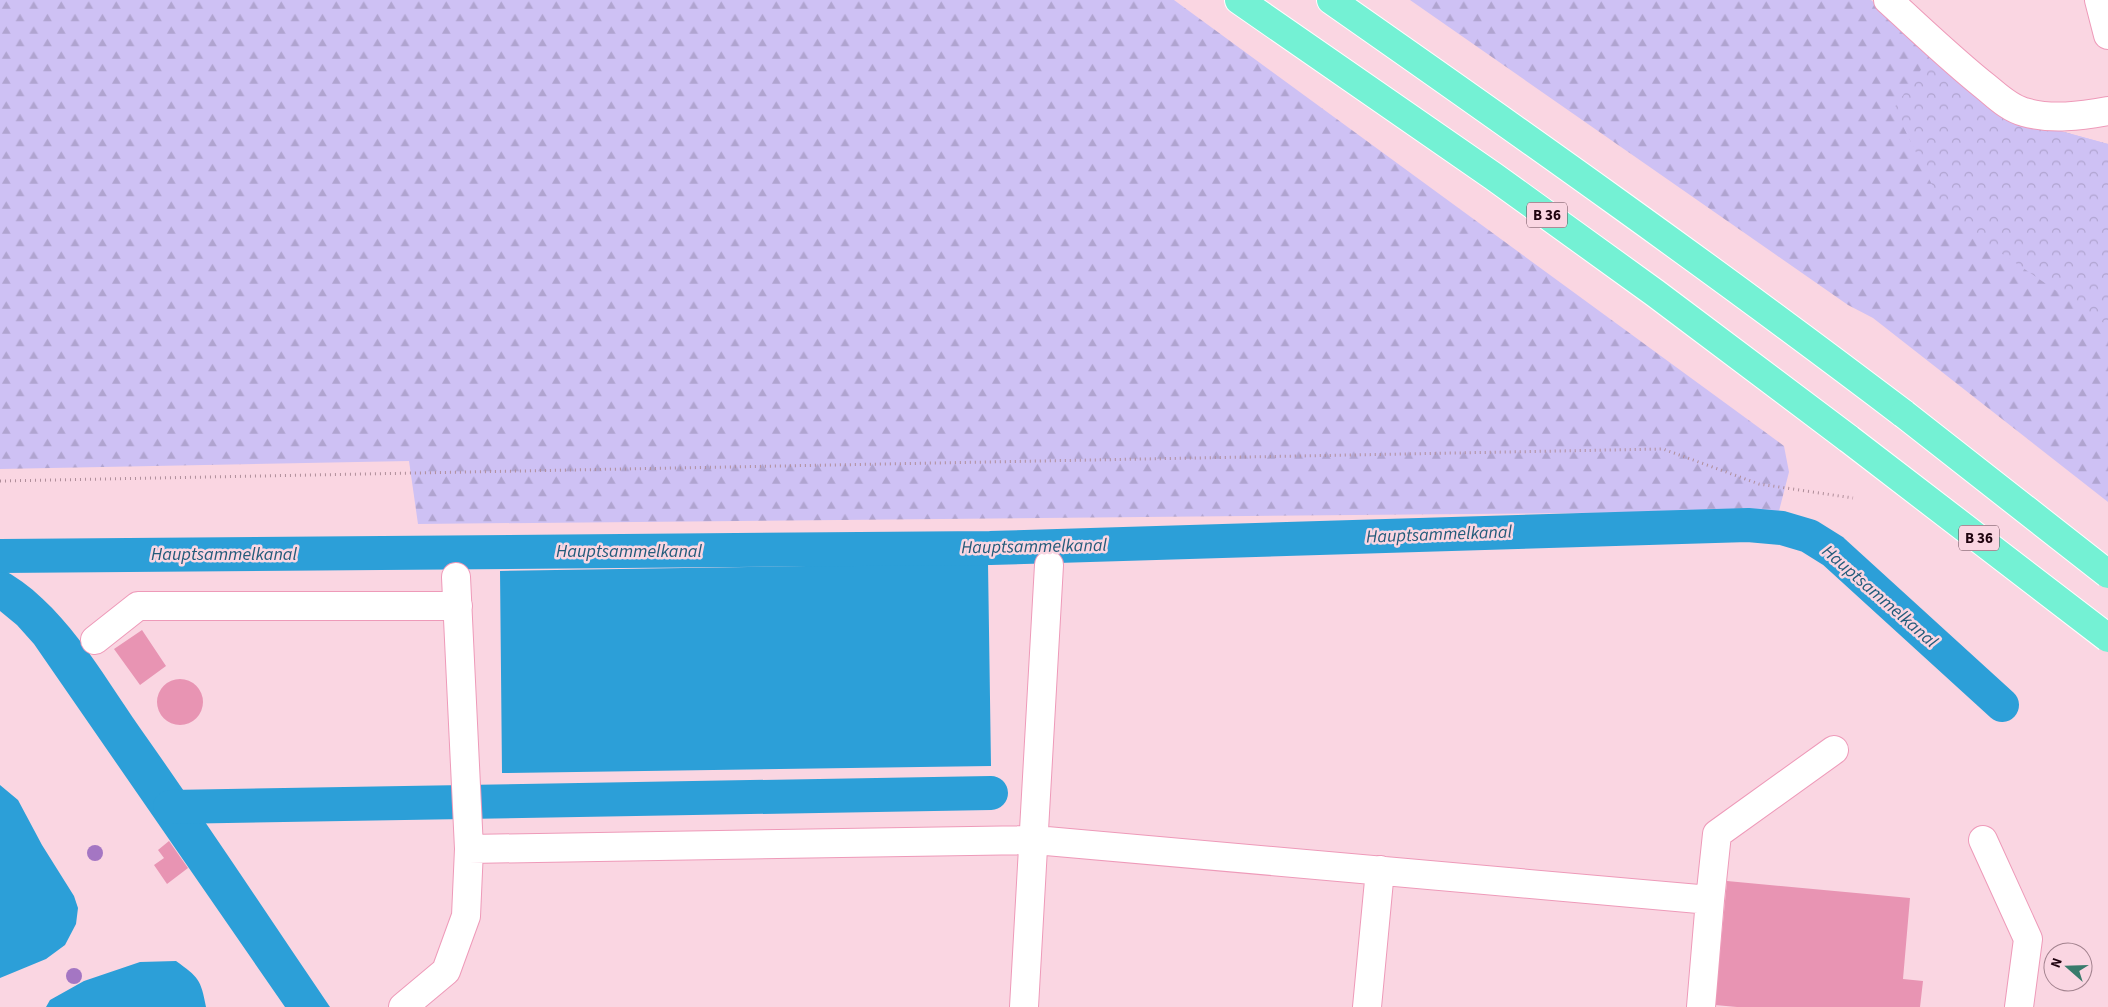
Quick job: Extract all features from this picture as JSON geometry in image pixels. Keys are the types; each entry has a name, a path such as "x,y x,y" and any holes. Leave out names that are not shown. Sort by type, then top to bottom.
{"highway":[{"name":"B 36","path":"1239,0 1493,176 1623,270 1850,439 2108,638"},
{"path":"1331,0 1531,139 1807,341 1904,414 2108,574"}],"street":[{"path":"1888,0 1966,71 2014,108 2023,112 2045,116 2086,115 2108,112"},
{"path":"2099,0 2108,35"},
{"path":"1024,1007 1035,840 1049,565"},
{"path":"405,1006 446,971 466,916 469,849 456,577"},
{"path":"95,640 138,606 458,606"},
{"path":"1701,1007 1717,834 1834,750"},
{"path":"469,849 1035,840 1710,900"},
{"path":"1983,840 2028,939 2019,1007"},
{"path":"1367,1007 1380,870"}],"path":[{"path":"0,480 1663,449 1759,484 1853,498"}],"green space":[{"path":"0,0 1174,0 1784,446 1789,472 1779,511 418,524 409,461 0,469"},
{"path":"1410,0 1871,0 1982,100 2013,118 2108,144 2108,502 1873,318 1848,305"},
{"path":"1932,54 2013,118 2108,144 2108,326 1948,217 1894,108"}],"water":[{"path":"988,563 991,766 502,773 500,571"},
{"path":"0,568 22,582 43,599 79,639 330,1007 285,1007 34,644 17,625 0,611"},
{"path":"0,785 18,800 42,845 74,896 78,908 76,924 65,945 46,959 0,978"},
{"path":"176,961 194,975 200,984 206,1007 46,1007 50,1000 84,981 140,962"}],"building":[{"path":"142,630 166,666 140,685 114,649"},
{"path":"185,679 197,685 202,693 202,711 197,719 189,724 175,725 163,719 158,711 157,697 163,685 171,680"},
{"path":"169,841 188,868 167,884 154,865 164,858 158,850"},
{"path":"1727,881 1910,898 1903,979 1923,981 1920,1007 1737,1007 1715,1005"}],"waterway":[{"name":"Hauptsammelkanal","path":"0,556 990,548 1748,525 1782,528 1809,536 1833,551 2002,705"},
{"path":"170,807 991,793"}]}
